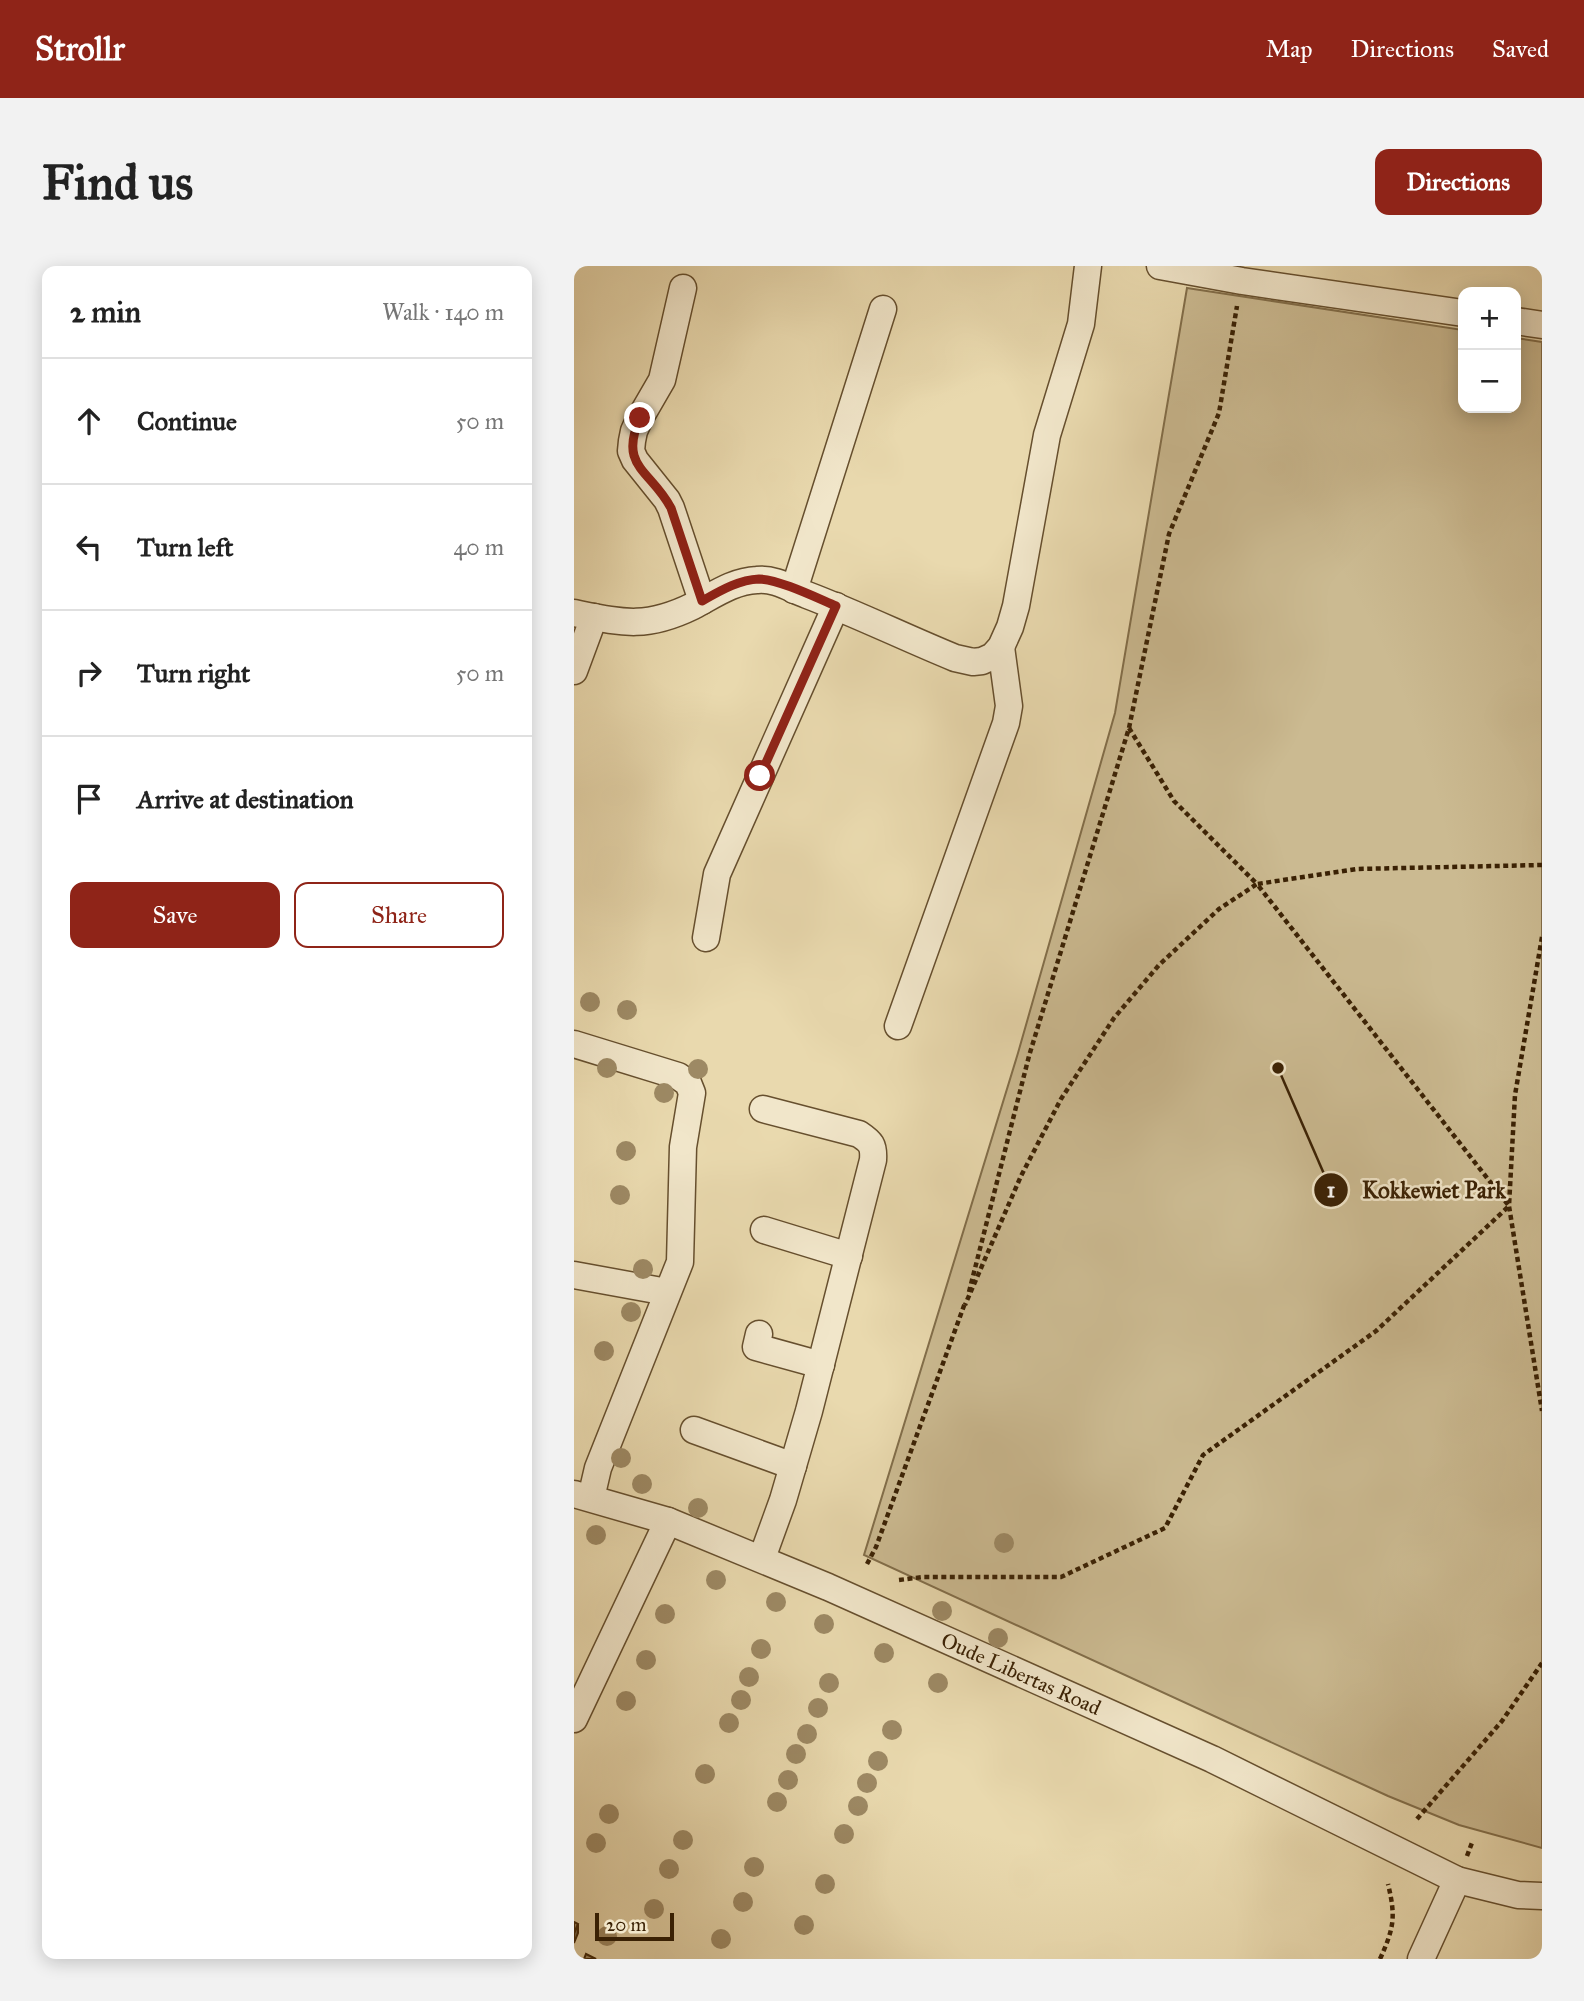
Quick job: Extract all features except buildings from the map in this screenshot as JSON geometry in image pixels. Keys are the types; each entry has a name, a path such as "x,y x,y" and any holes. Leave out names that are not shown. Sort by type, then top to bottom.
{"street":[{"path":"574,671 584,615 621,622 655,621 733,585 758,579 770,580 836,606 965,662 982,661 993,656 1001,647 1016,606 1047,435 1081,324 1088,266"},
{"path":"1160,266 1242,281 1283,276 1458,312"},
{"path":"683,288 662,380 634,431 631,451 671,508 702,601"},
{"path":"794,590 883,309"},
{"path":"1521,322 1542,325"},
{"path":"706,937 717,874 836,606"},
{"path":"898,1026 1006,723 1009,706 1001,647"},
{"path":"574,1044 678,1076 691,1088 683,1147 682,1251 679,1268 667,1292 598,1468 582,1496"},
{"path":"762,1558 783,1500 821,1365 874,1148 871,1142 859,1133 763,1110"},
{"path":"777,1240 849,1256"},
{"path":"574,1275 667,1292"},
{"path":"760,1334 756,1347 821,1365"},
{"path":"694,1430 793,1466"},
{"name":"Oude Libertas Road","path":"582,1496 668,1521 762,1558 1213,1759 1457,1880 1518,1895 1542,1896"},
{"path":"574,1720 668,1521"},
{"path":"1421,1959 1457,1880"}],"path":[{"path":"965,1305 1029,1056 1129,728 1170,534 1219,413 1242,281"},
{"path":"1129,728 1174,801 1257,884 1509,1206"},
{"path":"867,1564 965,1305 1021,1176 1055,1110 1114,1018 1160,965 1219,909 1257,884 1357,869 1542,865"},
{"path":"1542,937 1515,1095 1509,1206 1542,1411"},
{"path":"899,1580 923,1577 1061,1577 1165,1528 1203,1455 1376,1331 1509,1206"},
{"path":"1418,1818 1502,1721 1542,1664"},
{"path":"1380,1959 1390,1936 1394,1909 1388,1884"}],"shaded area":[{"path":"1187,288 1458,329 1458,413 1521,413 1521,339 1542,342 1542,1848 1459,1825 1388,1796 864,1555 1018,1053 1115,713"}],"place":[{"name":"Kokkewiet Park","path":"1278,1068"}],"route":[{"path":"640,418 634,431 631,451 671,508 702,601 733,585 758,579 785,585 836,606 760,776"}]}
